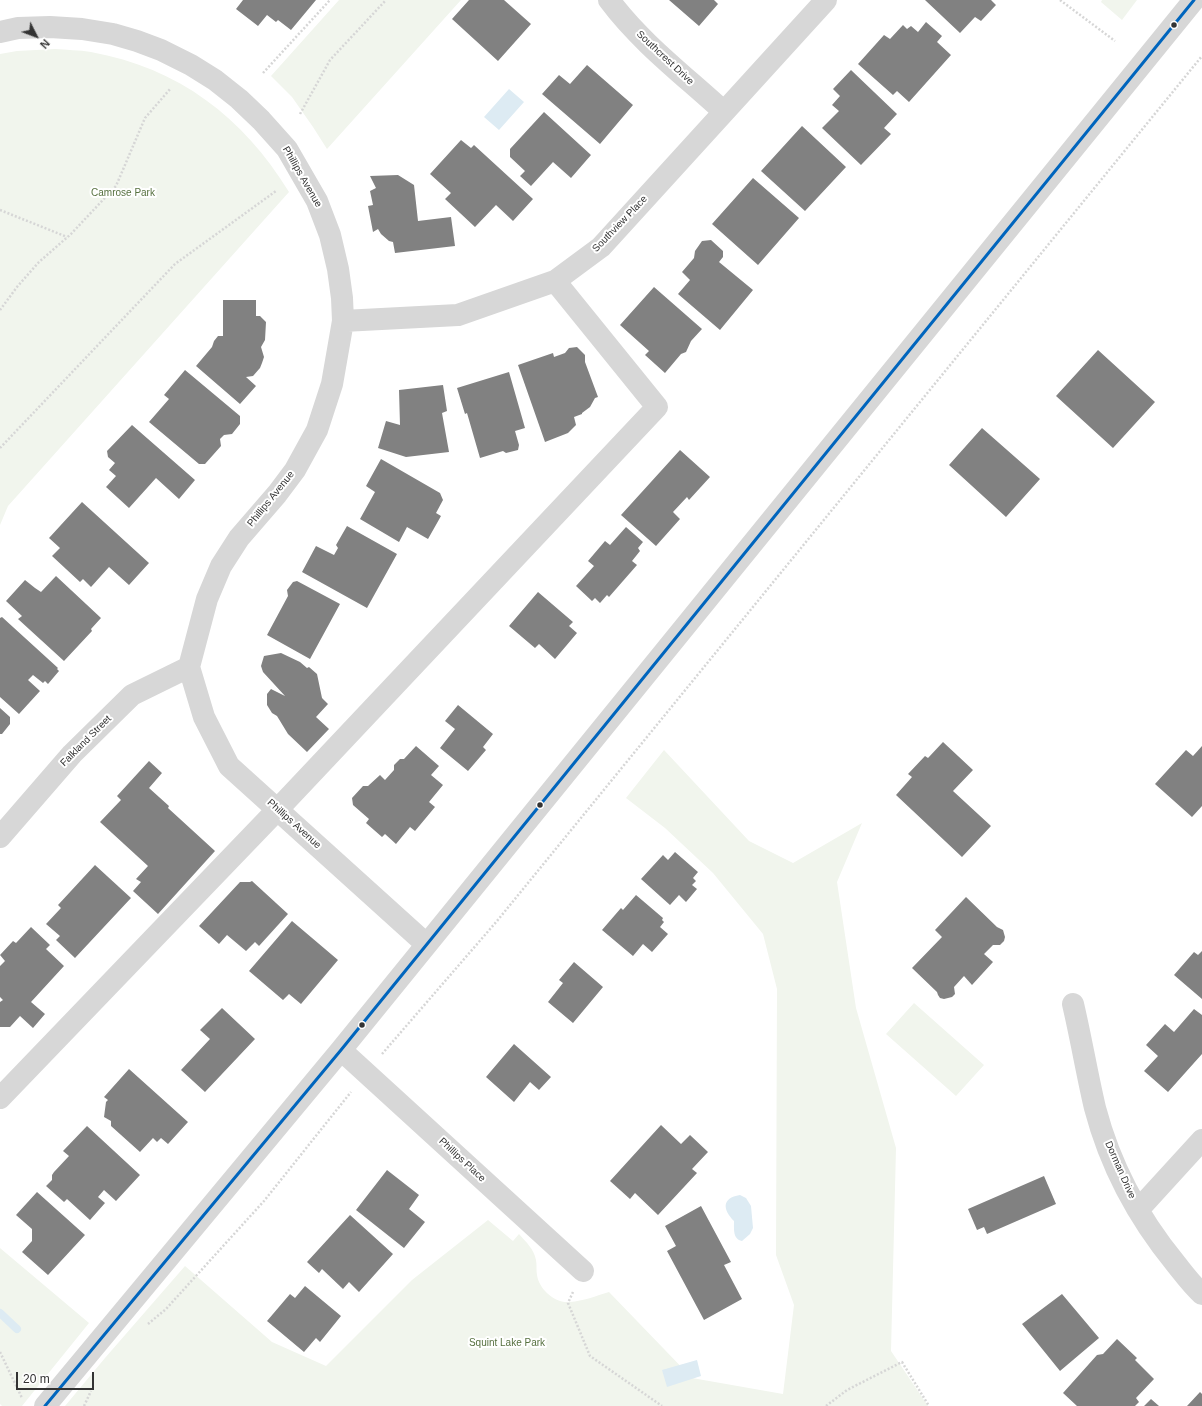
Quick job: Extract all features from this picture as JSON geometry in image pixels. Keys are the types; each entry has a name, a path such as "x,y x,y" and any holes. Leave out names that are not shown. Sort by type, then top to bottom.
{"street":[{"name":"Southcrest Drive","path":"610,0 625,20 641,37 724,112"},
{"name":"Southview Place","path":"343,321 368,321 458,315 555,281 601,246 826,0"},
{"path":"45,1406 341,1050 1194,0"},
{"name":"Phillips Avenue","path":"0,32 18,28 82,28 119,36 161,50 191,64 239,98 261,120 287,149 317,201 330,235 338,269 342,298 343,321 332,384 317,430 295,470 277,494 239,538 221,566 207,599 189,667 204,717 229,766 426,944"},
{"path":"0,1098 278,809 657,407 555,281"},
{"name":"Falkland Street","path":"0,836 72,754 132,695 189,667"},
{"name":"Dorman Drive","path":"1073,1004 1096,1109 1111,1156 1138,1210 1163,1248 1195,1288 1202,1294"},
{"name":"Phillips Place","path":"341,1050 583,1272"},
{"path":"1138,1210 1202,1140"}],"path":[{"path":"263,73 330,0"},
{"path":"300,114 330,60 386,0"},
{"path":"1060,0 1115,41"},
{"path":"381,1055 497,921 1202,56"},
{"path":"0,310 17,287 39,262 67,237 116,186 145,118 171,88"},
{"path":"0,448 175,264 276,190"},
{"path":"0,210 67,237"},
{"path":"142,1328 166,1309 264,1201 351,1092"},
{"path":"583,1272 568,1303 590,1356 662,1406"},
{"path":"0,1352 22,1399"},
{"path":"826,1406 847,1390 902,1362 929,1406"},
{"path":"84,1406 93,1386"}],"green space":[{"path":"339,0 461,0 327,149 292,97 271,76"},
{"path":"1102,0 1137,0 1122,20 1101,2"},
{"name":"Camrose Park","path":"55,49 91,52 123,60 153,70 180,84 206,100 229,119 251,141 271,165 289,192 8,506 0,525 0,54 17,51"},
{"name":"Squint Lake Park","path":"664,750 749,841 793,863 862,823 837,882 856,1008 896,1148 891,1351 928,1406 65,1406 185,1266 272,1342 326,1366 412,1280 488,1220 513,1241 519,1234 532,1249 535,1256 538,1280 544,1290 553,1298 559,1301 570,1302 609,1292 692,1378 783,1394 794,1305 776,1255 777,989 763,934 713,873 665,828 626,798"},
{"path":"914,1003 984,1065 956,1096 886,1034"},
{"path":"0,1248 89,1323 22,1406 2,1406 0,1404"}],"shaded area":[{"path":"509,89 524,102 499,130 484,117"},
{"path":"740,1195 746,1198 751,1206 753,1228 750,1234 742,1241 736,1236 734,1231 734,1221 726,1209 727,1202 730,1199"},
{"path":"697,1360 701,1376 667,1387 662,1370"}],"building":[{"path":"243,0 316,0 291,30 278,20 276,22 267,15 258,26 236,9"},
{"path":"469,0 504,0 531,24 498,61 452,19"},
{"path":"669,0 714,0 718,4 699,26"},
{"path":"925,0 991,0 996,5 981,21 975,17 960,33"},
{"path":"926,22 942,36 937,42 951,55 909,102 897,91 893,95 858,64 884,35 890,39 903,25 907,29 911,26 918,32"},
{"path":"587,65 633,105 600,144 542,94 559,75 570,84"},
{"path":"851,70 897,114 884,128 891,134 861,165 822,128 839,111 832,105 840,96 833,89"},
{"path":"544,112 591,155 571,178 553,162 531,186 520,176 525,171 510,157 510,149"},
{"path":"802,126 846,167 805,211 761,171"},
{"path":"461,140 471,148 474,145 533,199 513,221 496,205 475,227 445,199 451,193 430,174"},
{"path":"398,175 414,185 418,221 451,217 455,246 395,253 393,242 389,241 378,229 373,232 368,206 373,205 370,191 376,188 370,176"},
{"path":"753,178 799,218 758,265 712,224"},
{"path":"711,240 723,251 723,257 719,262 753,290 720,330 678,294 690,280 682,272 694,258 695,251 702,241"},
{"path":"654,287 702,329 691,341 686,352 681,354 665,373 645,355 649,351 620,325"},
{"path":"223,300 256,300 256,316 260,316 266,322 265,340 261,347 264,357 262,363 260,368 253,376 246,377 256,386 240,404 196,366 212,347 218,336 223,336"},
{"path":"577,347 585,355 585,362 598,397 595,398 590,407 582,414 574,417 576,425 568,433 545,442 518,365 553,353 554,357 565,353 569,348"},
{"path":"1098,350 1155,402 1113,448 1056,396"},
{"path":"185,370 240,416 240,424 232,434 224,435 220,439 221,446 205,464 199,464 149,422 169,399 164,395"},
{"path":"509,372 525,428 515,431 519,445 518,450 506,453 503,451 480,458 467,413 465,414 457,388"},
{"path":"443,385 447,411 442,413 449,452 406,457 378,448 386,421 400,425 399,390"},
{"path":"132,425 195,480 179,499 156,478 129,508 106,487 116,476 109,470 115,463 108,457 107,451"},
{"path":"982,428 1040,479 1006,517 949,465"},
{"path":"680,450 710,477 689,500 687,497 673,512 680,519 656,546 621,515"},
{"path":"381,459 440,493 443,500 436,513 441,516 428,539 407,527 399,542 360,519 375,492 366,486"},
{"path":"82,502 149,563 129,585 109,567 91,587 83,579 80,582 52,556 60,548 49,538"},
{"path":"347,526 397,554 367,608 302,572 316,546 334,555 338,548 336,545"},
{"path":"626,527 643,542 638,548 640,551 632,561 637,565 609,597 607,595 600,603 595,598 592,601 576,586 594,566 588,561 605,541 610,545"},
{"path":"56,576 101,618 91,629 92,631 64,661 18,619 22,616 6,601 25,580 41,592"},
{"path":"297,581 340,604 310,659 267,635 288,596 287,590 293,582"},
{"path":"538,592 573,622 569,626 577,633 555,659 539,644 535,648 509,626"},
{"path":"2,617 58,668 57,669 59,671 48,684 45,681 43,683 33,675 28,680 40,691 19,714 0,697 0,618"},
{"path":"281,653 300,662 307,668 309,667 317,674 322,698 328,704 316,717 329,729 307,752 288,734 277,716 272,713 267,705 267,694 271,689 285,696 263,672 261,666 264,656"},
{"path":"458,705 493,734 483,747 486,750 468,771 440,748 455,729 445,721"},
{"path":"0,708 10,717 10,724 2,734 0,734"},
{"path":"943,742 973,770 953,791 991,826 962,857 896,795 912,777 908,774 925,756 928,758"},
{"path":"416,746 439,766 431,775 443,785 429,802 435,807 415,831 410,827 396,844 385,834 382,837 366,823 369,819 353,805 352,798 363,786 368,786 380,775 385,780 394,770 394,765 400,759 404,759"},
{"path":"1202,746 1202,806 1192,817 1155,784 1186,750 1193,756"},
{"path":"149,761 162,773 149,788 169,806 168,808 215,851 158,914 133,891 141,882 136,879 148,866 100,822 121,800 117,796"},
{"path":"675,852 698,872 693,878 696,881 692,885 697,889 686,902 679,895 670,905 641,879 663,855 668,860"},
{"path":"95,865 131,898 75,958 56,940 60,936 46,924 61,908 58,905"},
{"path":"252,881 288,914 259,946 255,942 246,951 227,935 219,944 199,926 240,882"},
{"path":"636,895 663,918 662,920 664,922 660,927 668,934 652,952 643,944 633,956 602,930 621,908 623,910"},
{"path":"966,897 997,927 1003,930 1005,937 1004,941 1000,945 993,945 984,954 993,962 972,985 964,976 954,987 955,994 952,997 944,999 940,998 937,992 912,968 942,937 935,930"},
{"path":"292,921 338,960 301,1004 289,994 283,1000 249,971"},
{"path":"31,927 50,945 46,949 64,966 31,1002 45,1014 33,1028 20,1016 10,1027 0,1027 0,1002 3,1000 0,997 0,966 5,961 0,955 13,941 16,943"},
{"path":"1202,951 1202,999 1174,975 1194,952 1198,955"},
{"path":"574,962 603,987 573,1023 548,1002 563,983 559,980"},
{"path":"222,1008 255,1039 205,1092 181,1070 210,1039 200,1030"},
{"path":"1194,1009 1202,1015 1202,1054 1168,1092 1144,1071 1158,1056 1146,1045 1165,1024 1174,1032"},
{"path":"514,1044 551,1077 539,1090 530,1082 514,1102 486,1077"},
{"path":"129,1069 188,1122 168,1144 161,1138 157,1142 153,1138 140,1152 111,1126 111,1121 104,1117 106,1102 108,1100 104,1097"},
{"path":"661,1125 681,1144 690,1135 708,1152 692,1169 697,1173 658,1215 635,1193 630,1199 610,1181"},
{"path":"87,1126 140,1175 116,1201 104,1190 98,1197 105,1203 90,1220 67,1199 64,1202 46,1186 52,1180 52,1175 54,1172 69,1156 63,1151"},
{"path":"387,1170 419,1195 409,1209 425,1222 404,1248 356,1210"},
{"path":"1044,1176 1056,1204 987,1234 984,1227 977,1230 968,1209"},
{"path":"37,1192 85,1235 48,1275 22,1252 32,1241 32,1229 16,1215"},
{"path":"701,1206 731,1262 724,1265 742,1299 704,1320 667,1251 676,1246 665,1226"},
{"path":"350,1215 393,1254 359,1292 349,1282 343,1289 322,1269 319,1273 307,1262"},
{"path":"305,1286 341,1316 320,1342 316,1338 304,1352 267,1321 290,1294 295,1298"},
{"path":"1062,1294 1099,1338 1060,1371 1022,1324"},
{"path":"1117,1339 1137,1358 1135,1360 1154,1379 1136,1398 1139,1402 1135,1406 1077,1406 1063,1393 1097,1355 1103,1354"},
{"path":"1200,1392 1202,1394 1202,1406 1187,1406"},
{"path":"1151,1399 1159,1406 1144,1406"}],"waterway":[{"path":"0,1313 17,1329"}],"transit line":[{"path":"45,1406 341,1050 1194,0"}]}
